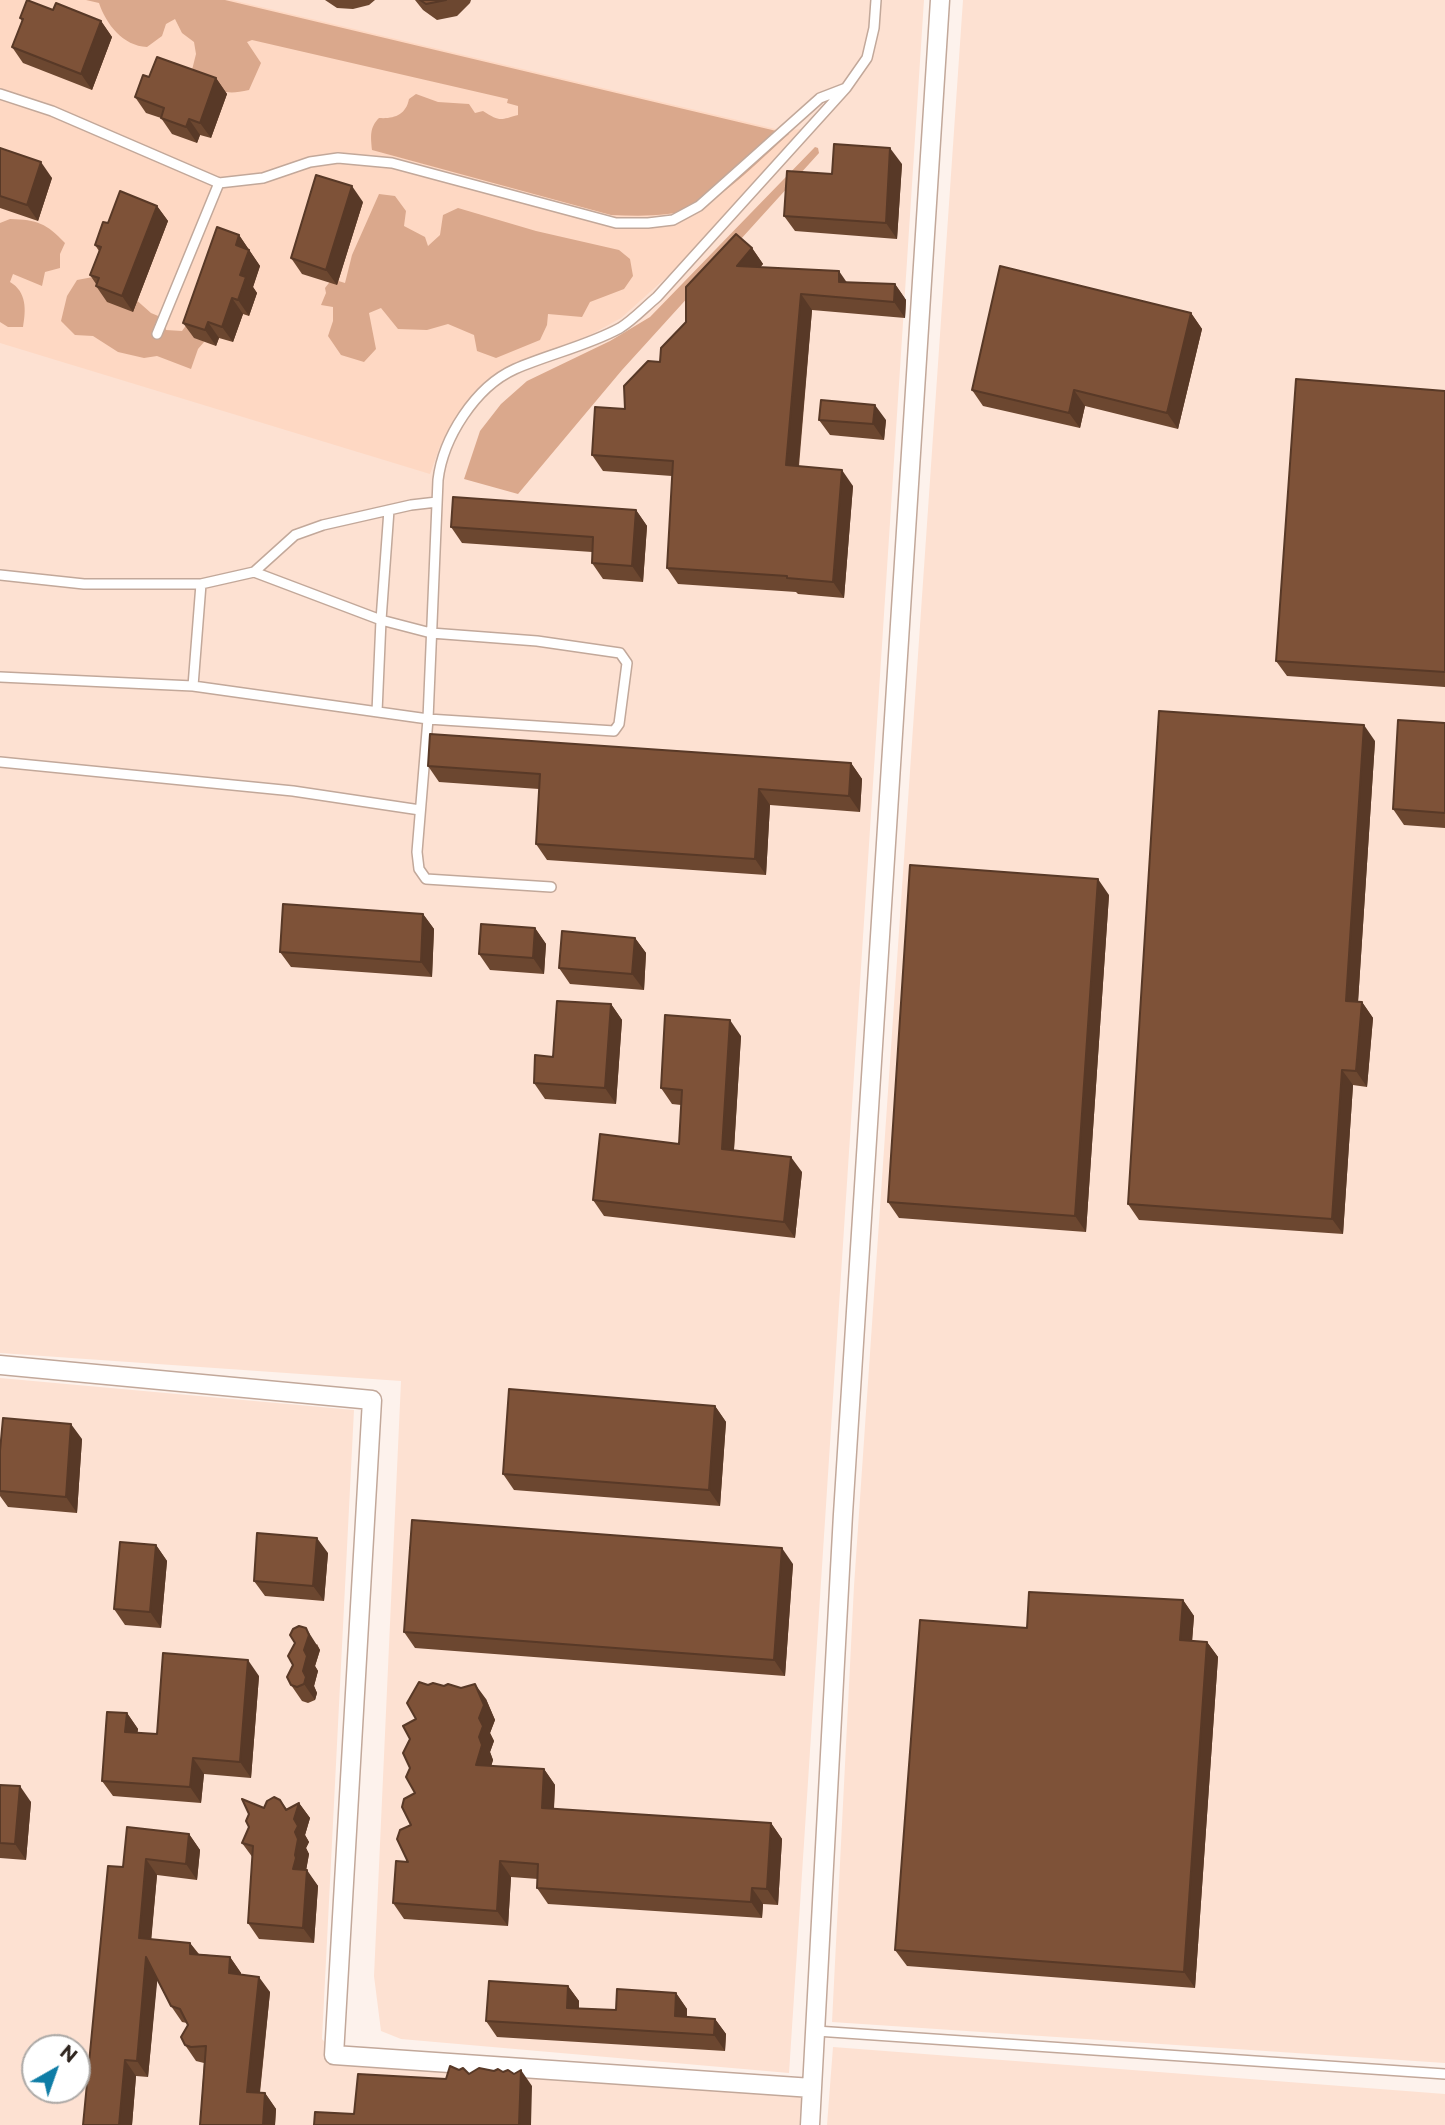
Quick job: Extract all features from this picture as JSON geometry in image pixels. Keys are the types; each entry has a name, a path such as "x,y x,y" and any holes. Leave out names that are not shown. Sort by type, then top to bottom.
{"street":[{"path":"810,2125 843,1514 940,0"},
{"path":"0,1365 372,1400 334,2055 813,2088"}],"lane":[{"path":"551,887 426,879 419,869 417,852 428,719 437,502 444,448 458,422 497,380 513,370 587,343 621,327 657,297 846,88 867,58 874,28 876,0"},
{"path":"0,93 52,111 219,183 262,178 310,162 338,158 392,163 616,223 648,223 673,220 699,206 820,98 846,88"},
{"path":"157,334 219,183"},
{"path":"0,575 84,584 201,584 254,572 295,535 323,524 437,502"},
{"path":"377,712 389,510"},
{"path":"0,677 193,686 428,719 614,731 619,724 627,663 620,653 537,641 431,633 381,620 254,572"},
{"path":"193,686 201,584"},
{"path":"0,762 293,791 420,810"},
{"path":"816,2031 1445,2074"}],"shaded area":[{"path":"0,0 924,0 789,2073 401,2039 381,2031 374,1976 401,1381 0,1353"},
{"path":"0,0 232,0 784,131 810,128 671,273 621,318 592,334 522,362 459,415 440,446 430,474 0,343"},
{"path":"86,0 225,0 789,134 731,186 697,208 643,216 611,215 372,150 371,133 379,118 398,115 416,94 438,102 469,104 475,113 483,111 500,119 518,115 518,106 507,103 508,99 252,40 247,42 261,63 249,90 224,91 212,86 192,70 196,54 194,42 182,33 175,19 166,24 162,36 147,47 138,46 123,38 111,26 99,3"},
{"path":"963,0 1445,0 1445,2063 832,2022 854,1586"},
{"path":"815,147 819,153 622,370 518,494 464,479 480,431 501,404 527,381 610,341 650,317"},
{"path":"379,194 395,196 406,211 404,226 425,237 428,246 440,235 443,215 458,208 536,231 619,250 630,259 633,276 624,289 590,302 582,317 548,314 547,325 540,340 496,358 477,351 474,335 448,324 427,330 398,329 381,308 369,313 376,349 364,362 341,355 328,336 333,321 333,307 321,305 326,293 325,288 332,279 345,283 352,255"},
{"path":"10,219 41,224 65,243 60,254 60,268 45,272 42,286 13,274 10,282 20,291 24,302 23,327 8,327 0,322 0,223"},
{"path":"93,277 125,290 151,313 163,318 166,330 182,331 187,324 198,329 204,342 198,349 191,369 157,356 144,358 118,352 93,336 75,335 61,321 67,296 77,280"},
{"path":"0,1378 354,1410 322,2039 334,2052 802,2094 800,2125 0,2125"},
{"path":"833,2047 1445,2094 1445,2125 827,2125"}],"building":[{"path":"27,0 53,10 56,3 101,21 81,74 12,47"},
{"path":"420,0 446,0 426,4"},
{"path":"157,57 216,78 200,123 189,119 186,127 161,118 164,108 135,97 143,75 149,77"},
{"path":"834,144 890,148 886,223 784,216 787,171 832,174"},
{"path":"0,148 41,162 27,205 0,196"},
{"path":"316,175 352,186 326,270 291,258"},
{"path":"120,191 157,206 122,296 96,286 99,278 90,275 101,247 95,245 103,222 108,223"},
{"path":"217,227 239,235 236,245 249,250 240,275 246,277 238,300 232,298 222,327 208,322 205,330 183,323"},
{"path":"736,234 752,248 737,266 839,271 839,282 895,284 894,302 801,294 786,465 842,470 833,582 787,576 667,568 673,461 592,455 595,407 625,409 624,386 648,361 660,362 661,348 686,322 686,287"},
{"path":"1000,266 1191,313 1167,413 1074,390 1069,413 972,390"},
{"path":"1296,379 1445,391 1445,672 1276,661"},
{"path":"821,400 875,405 873,424 819,420"},
{"path":"453,497 636,510 632,566 592,563 593,537 451,527"},
{"path":"1159,711 1364,725 1346,1001 1362,1002 1356,1071 1342,1070 1332,1219 1128,1204"},
{"path":"1398,720 1445,723 1445,813 1393,809"},
{"path":"430,734 851,763 849,796 759,789 755,859 536,844 540,774 428,766"},
{"path":"910,865 1098,879 1075,1216 888,1202"},
{"path":"283,904 423,914 421,962 280,952"},
{"path":"481,924 535,928 533,958 479,954"},
{"path":"562,931 635,938 632,974 559,968"},
{"path":"557,1001 611,1004 605,1088 534,1083 535,1055 553,1057"},
{"path":"665,1015 730,1020 722,1149 791,1157 784,1222 593,1200 600,1134 679,1144 682,1090 661,1088"},
{"path":"509,1389 715,1406 709,1490 503,1474"},
{"path":"3,1418 71,1424 66,1497 0,1491"},
{"path":"412,1520 782,1548 774,1660 404,1632"},
{"path":"257,1533 317,1538 313,1586 254,1581"},
{"path":"120,1542 156,1545 150,1612 114,1609"},
{"path":"1029,1592 1183,1600 1180,1640 1207,1642 1184,1972 895,1950 920,1620 1027,1628"},
{"path":"299,1626 306,1628 309,1635 304,1650 307,1656 303,1671 306,1677 304,1684 297,1687 291,1685 287,1677 293,1665 288,1656 295,1643 290,1635 293,1629"},
{"path":"163,1653 248,1660 240,1762 193,1758 190,1787 102,1781 107,1712 127,1713 125,1732 157,1734"},
{"path":"419,1682 428,1685 448,1684 461,1688 475,1684 484,1705 479,1718 483,1726 479,1737 482,1745 476,1765 544,1769 542,1808 771,1823 767,1889 752,1888 751,1902 537,1888 538,1864 500,1861 497,1911 393,1903 396,1861 408,1862 397,1839 400,1830 411,1825 402,1807 404,1799 415,1793 406,1777 410,1768 403,1753 410,1739 403,1726 416,1719 407,1703"},
{"path":"0,1785 20,1786 15,1844 0,1843"},
{"path":"274,1797 280,1800 286,1810 299,1803 294,1819 298,1826 295,1832 298,1839 293,1869 307,1870 303,1928 248,1923 253,1846 242,1843 249,1827 246,1821 249,1814 242,1799 264,1808 267,1801"},
{"path":"127,1827 189,1834 186,1864 146,1859 139,1938 190,1943 190,1954 230,1957 229,1973 259,1977 247,2092 265,2093 263,2125 200,2125 206,2046 185,2045 181,2037 188,2025 180,2009 171,2006 146,1957 137,2061 125,2060 119,2125 83,2125 85,2104 91,2104 91,2042 108,1866 123,1867"},
{"path":"489,1981 568,1986 567,2008 616,2010 617,1989 676,1993 675,2016 715,2019 714,2035 486,2021"},
{"path":"450,2066 459,2070 463,2068 469,2074 479,2068 494,2071 498,2069 503,2072 508,2070 514,2074 521,2070 519,2125 314,2125 315,2112 354,2114 358,2074 446,2079"}]}
